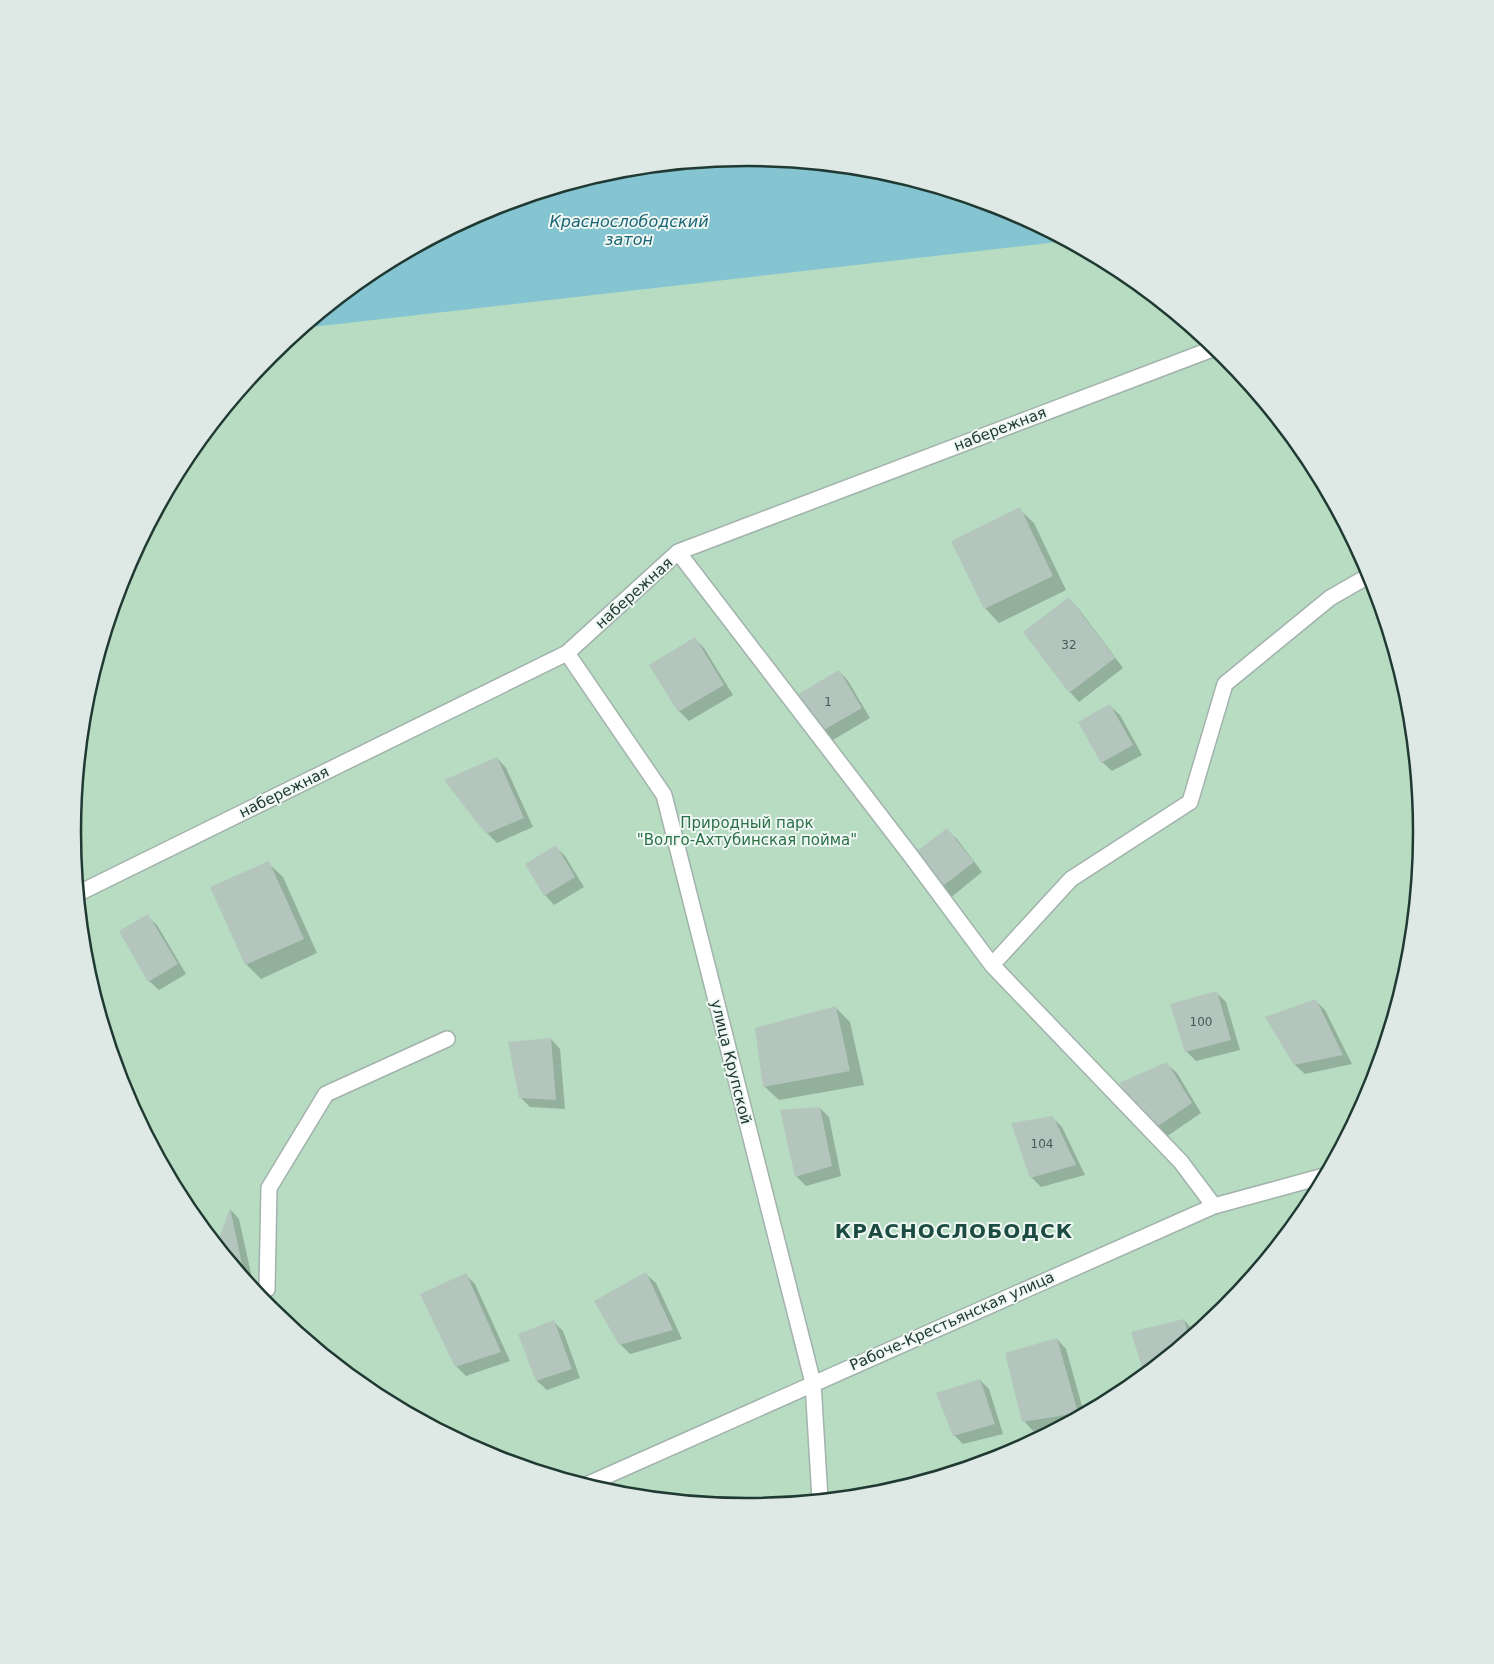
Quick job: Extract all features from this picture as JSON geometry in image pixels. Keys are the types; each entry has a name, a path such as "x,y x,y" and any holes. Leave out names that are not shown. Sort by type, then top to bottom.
{"street":[{"name":"набережная","path":"84,890 567,653 678,552 1207,351"},
{"path":"678,552 992,965 1181,1162 1214,1206"},
{"path":"992,965 1071,878 1190,802 1225,684 1330,598 1363,578"},
{"name":"улица Крупской","path":"567,653 664,795 813,1383 820,1493"},
{"path":"264,1291 267,1289 269,1188 326,1094 447,1039"},
{"name":"Рабоче-Крестьянская улица","path":"597,1480 1214,1206 1316,1178"}],"green space":[{"name":"Природный парк \"Волго-Ахтубинская пойма\"","path":"747,166 834,172 877,179 961,202 1002,217 1080,255 1117,278 1186,331 1248,393 1275,427 1301,462 1324,499 1344,538 1362,577 1390,660 1400,702 1411,788 1413,832 1407,919 1400,962 1377,1046 1362,1087 1324,1165 1301,1202 1248,1271 1186,1333 1152,1360 1117,1386 1080,1409 1041,1429 1002,1447 919,1475 877,1485 791,1496 747,1498 660,1492 617,1485 533,1462 492,1447 414,1409 377,1386 308,1333 246,1271 219,1237 193,1202 170,1165 150,1126 132,1087 104,1004 94,962 83,876 81,832 87,745 94,702 117,618 132,577 170,499 193,462 246,393 308,331 342,304 377,278 414,255 453,235 492,217 575,189 617,179 703,168"}],"water":[{"name":"Краснослободский затон","path":"747,166 834,172 877,179 961,202 1002,217 1055,242 313,327 377,278 414,255 492,217 575,189 617,179 660,172"}],"building":[{"path":"1020,507 1053,576 984,609 951,541"},
{"path":"1069,597 1115,658 1069,693 1023,632"},
{"path":"695,637 724,685 678,712 649,665"},
{"path":"839,670 862,708 817,734 795,696"},
{"path":"1110,704 1133,745 1101,763 1078,722"},
{"path":"497,757 524,818 486,834 444,780"},
{"path":"947,828 974,862 938,890 911,856"},
{"path":"556,845 575,877 544,896 525,864"},
{"path":"269,861 304,939 245,965 210,887"},
{"path":"148,914 178,964 148,982 119,931"},
{"path":"1217,991 1231,1040 1185,1052 1170,1004"},
{"path":"1316,999 1343,1055 1294,1065 1265,1017"},
{"path":"836,1006 850,1071 763,1087 755,1028"},
{"path":"551,1038 556,1100 519,1098 508,1042"},
{"path":"1167,1062 1192,1103 1155,1128 1119,1083"},
{"path":"820,1107 832,1166 795,1177 780,1110"},
{"path":"1053,1116 1076,1165 1030,1178 1011,1123"},
{"path":"230,1208 242,1267 219,1237"},
{"path":"646,1272 673,1330 619,1345 594,1301"},
{"path":"466,1273 501,1352 455,1367 420,1294"},
{"path":"1184,1319 1187,1332 1142,1367 1131,1332"},
{"path":"554,1320 572,1369 536,1381 518,1334"},
{"path":"1057,1338 1077,1410 1070,1414 1022,1422 1005,1353"},
{"path":"980,1379 995,1424 953,1436 936,1393"}],"district":[{"name":"КРАСНОСЛОБОДСК","path":"954,1231"}]}
